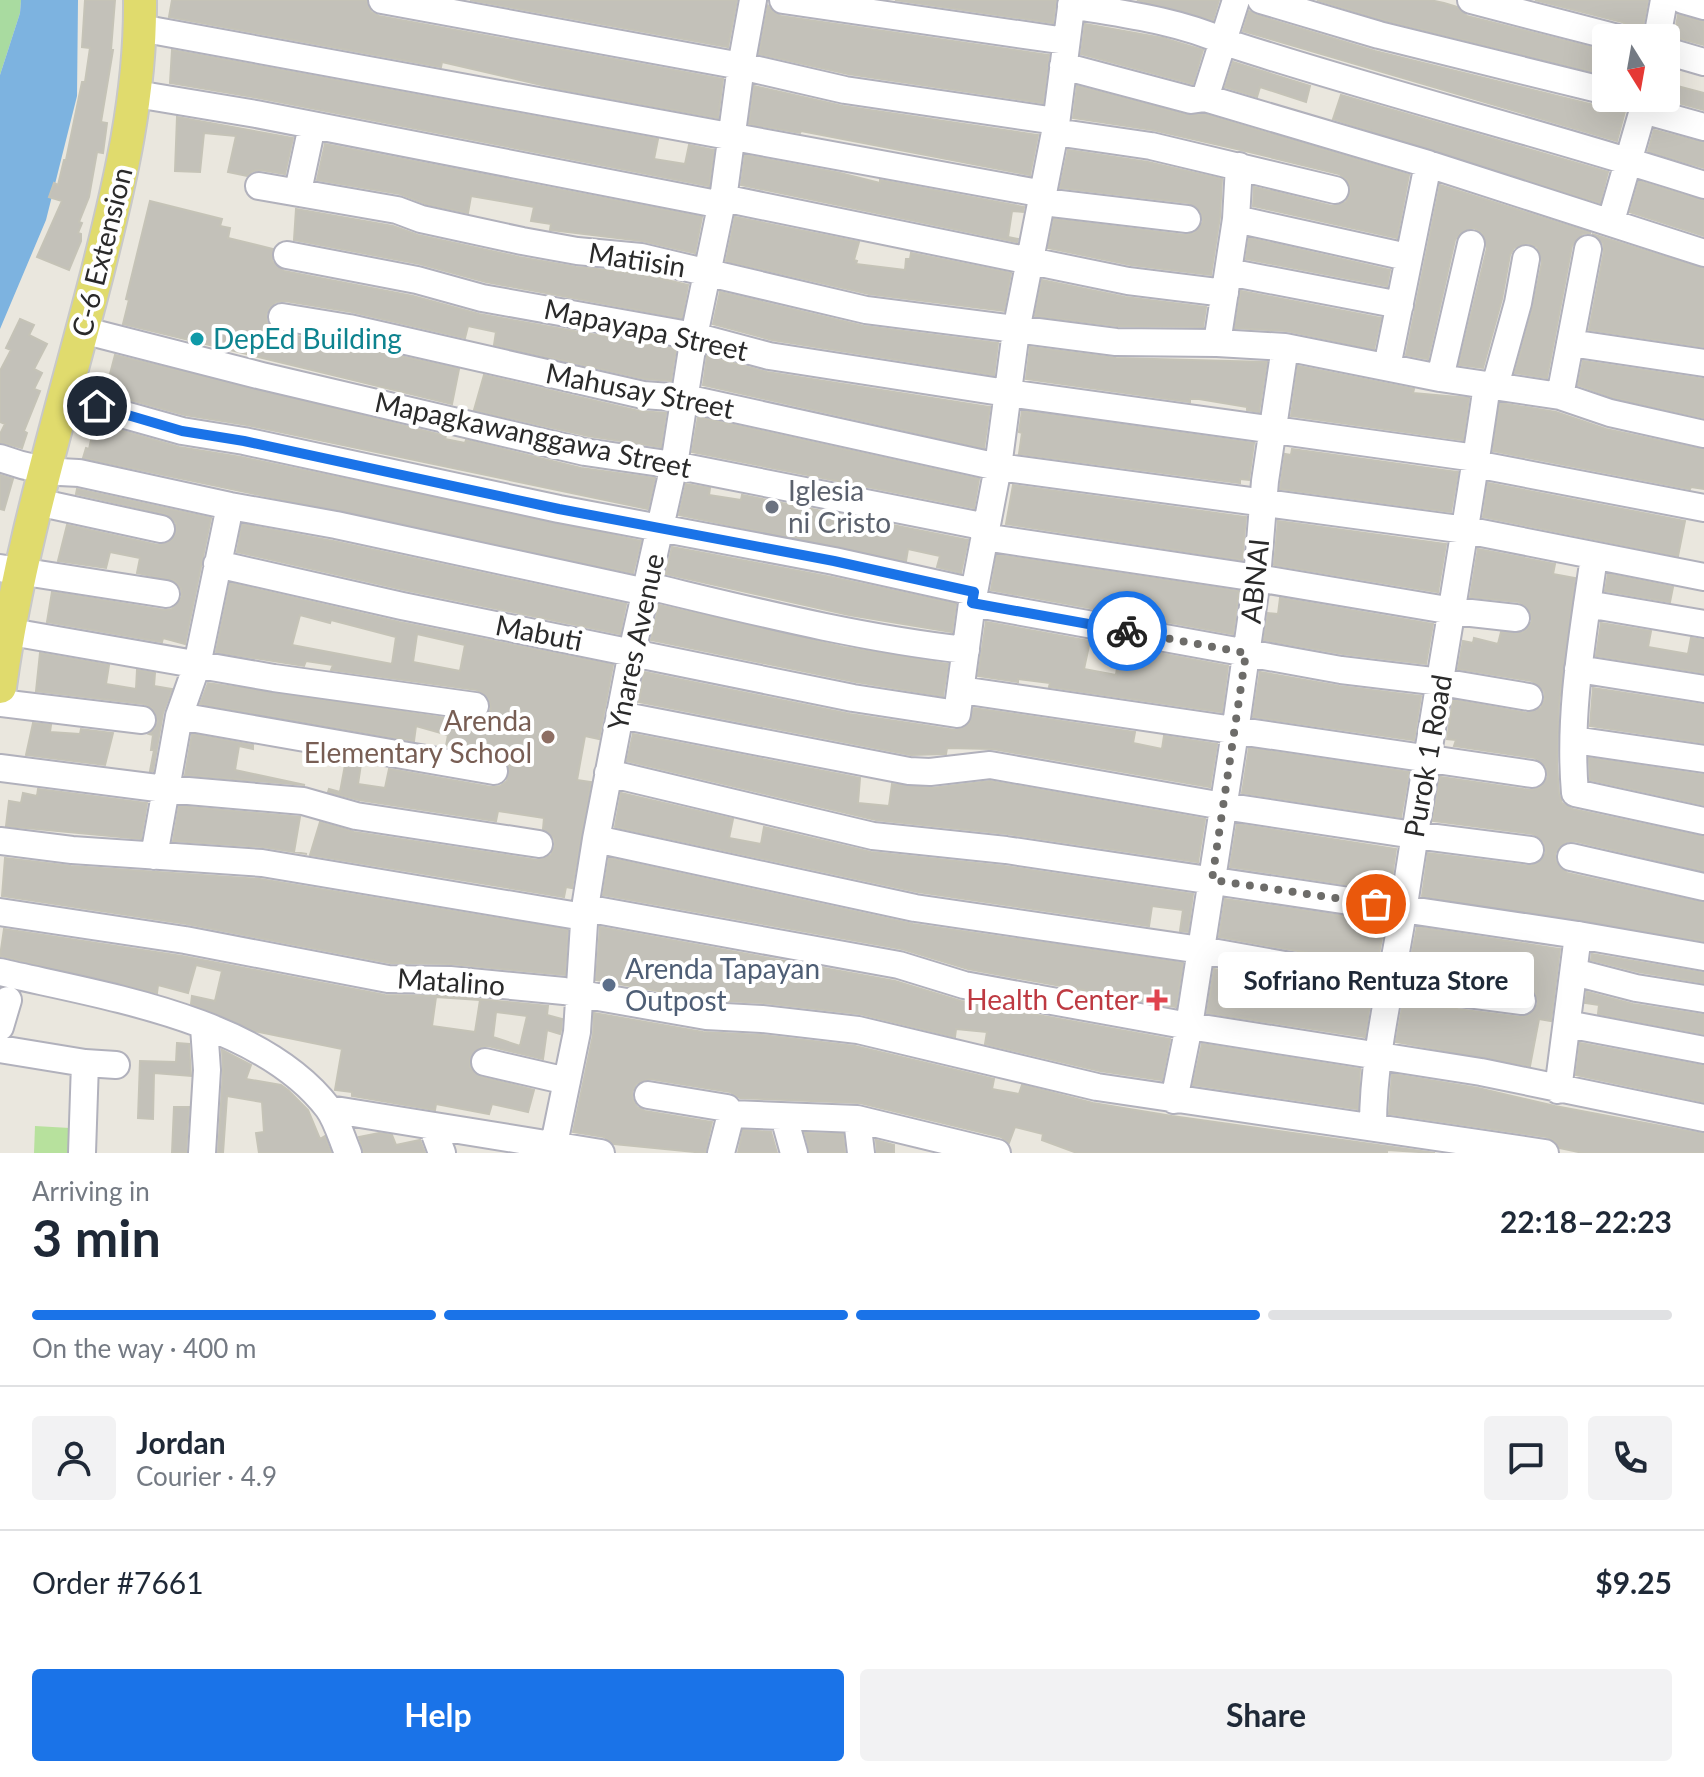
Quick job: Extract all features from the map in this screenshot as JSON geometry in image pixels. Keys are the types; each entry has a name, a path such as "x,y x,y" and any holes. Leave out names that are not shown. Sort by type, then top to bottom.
{"main road":[{"name":"C-6 Extension","path":"0,687 11,569 37,502 124,167 136,94 140,14"}],"street":[{"path":"382,0 741,66 845,90 1055,126 1335,190"},
{"name":"Ynares Avenue","path":"579,1150 567,1081 577,1032 585,912 596,839 632,652 674,465 694,336 733,137 753,0"},
{"path":"783,0 1064,54 1191,100 1205,98 1428,164 1704,253"},
{"path":"1205,98 1230,43 1236,0"},
{"path":"1261,0 1379,35 1592,88"},
{"path":"1471,0 1592,31"},
{"path":"1660,24 1664,0"},
{"path":"1683,0 1704,6"},
{"path":"959,702 973,597 998,467 1016,331 1043,198 1072,3 1200,31 1352,83 1630,161 1704,185"},
{"path":"140,14 1043,198 1187,219"},
{"path":"1680,55 1704,62"},
{"path":"136,94 722,201 1128,281 1226,283 1400,305"},
{"path":"1611,221 1630,161 1639,112"},
{"path":"1666,112 1704,127"},
{"path":"298,191 312,126"},
{"path":"1387,367 1428,164"},
{"path":"1217,343 1236,219 1239,166"},
{"name":"Matiisin","path":"259,186 397,210 421,219 522,241 577,251 641,257 866,310 1116,342 1285,347 1440,378 1560,396 1610,413 1704,434"},
{"path":"1236,219 1407,257"},
{"path":"1440,378 1471,244"},
{"path":"1560,396 1588,249"},
{"name":"Mapayapa Street","path":"287,255 417,280 482,298 694,336 769,356 1007,393 1273,428 1476,461 1704,508"},
{"name":"Purok 1 Road","path":"1387,1136 1378,1055 1476,461 1491,386 1518,303 1526,259"},
{"name":"Mahusay Street","path":"282,317 349,328 643,395 685,398 998,467 1466,530 1704,577"},
{"name":"Mapagkawanggawa Street","path":"82,330 585,452 674,465 985,532 1453,611 1516,618"},
{"path":"1570,343 1704,363"},
{"name":"ABNAI","path":"1174,1100 1189,1026 1235,732 1285,347"},
{"path":"64,398 182,431 661,529 834,561 973,597 1246,653 1529,697"},
{"path":"0,458 19,465 79,473 798,622 913,644 966,650"},
{"path":"37,502 161,529"},
{"path":"154,856 179,716 197,665 230,506"},
{"path":"1594,557 1578,669 1575,793 1704,821"},
{"name":"Mabuti","path":"217,564 402,606 853,698 959,702 1235,732 1532,774"},
{"path":"11,569 166,594"},
{"path":"1587,604 1704,624"},
{"path":"5,631 197,665 475,706"},
{"path":"1578,669 1704,689"},
{"path":"0,703 142,720"},
{"path":"620,715 909,771 990,765 1223,806 1530,850"},
{"path":"179,716 494,771"},
{"path":"1574,740 1704,759"},
{"path":"0,768 165,789 303,801 356,816 539,844"},
{"path":"608,773 873,836 1006,850 1403,908 1704,957"},
{"path":"596,839 915,908 1201,950 1391,984 1522,1001"},
{"path":"0,841 262,863 585,912 909,968 964,985 1189,1026 1481,1072 1704,1118"},
{"path":"1571,857 1704,887"},
{"name":"Matalino","path":"0,912 185,940 388,979 450,980 578,994 706,1016 812,1024 904,1040 1097,1087 1387,1136 1545,1153"},
{"path":"1558,1090 1578,935"},
{"path":"0,972 144,1005 239,1040 292,1070 329,1109 348,1153"},
{"path":"1574,972 1636,988 1704,999"},
{"path":"0,1027 8,1000"},
{"path":"1567,1024 1704,1050"},
{"path":"202,1153 207,1070 204,1027"},
{"path":"0,1049 116,1065"},
{"path":"485,1062 567,1081"},
{"path":"82,1153 85,1063"},
{"path":"648,1095 727,1108 731,1114 721,1153"},
{"path":"329,1109 432,1126 511,1145 579,1150"},
{"path":"731,1114 857,1119 937,1145 997,1153"},
{"path":"784,1117 794,1153"},
{"path":"857,1119 861,1153"},
{"path":"432,1126 442,1153"}],"green space":[{"path":"0,0 21,0 20,13 0,75"},
{"path":"35,1126 70,1128 68,1153 34,1153"}],"water":[{"path":"21,0 78,0 77,96 46,220 0,329 0,75 20,13"}],"building":[{"path":"85,0 115,0 113,50 101,122 107,123 103,153 97,152 89,197 79,222 82,223 78,233 81,234 81,241 69,270 37,257 62,201 49,197 54,183 58,185 66,160 82,82 85,82 90,48 82,47"},
{"path":"172,0 366,0 371,12 379,16 723,79 718,118 554,88 442,62 441,67 169,17"},
{"path":"470,0 737,0 728,47"},
{"path":"895,0 1056,0 1053,23"},
{"path":"1137,0 1219,0 1213,20"},
{"path":"1317,0 1430,0 1444,3 1457,7 1467,16 1592,47 1592,72 1383,20"},
{"path":"1535,0 1648,0 1643,24 1622,22"},
{"path":"768,6 781,16 1049,55 1043,103 848,74 759,54"},
{"path":"1249,11 1375,51 1592,105 1592,112 1625,112 1617,141 1243,31"},
{"path":"1678,15 1704,22 1704,45 1680,39 1680,24 1676,24"},
{"path":"1085,24 1163,38 1203,50 1193,84 1081,54"},
{"path":"172,50 658,139 654,159 685,164 689,145 714,150 709,186 170,83"},
{"path":"1233,62 1310,86 1306,102 1260,87 1257,97 1225,87"},
{"path":"754,86 843,106 1038,135 1030,175 749,124"},
{"path":"1077,86 1187,115 1204,114 1409,175 1397,238 1253,206 1254,187 1332,206 1346,202 1350,186 1339,174 1153,130 1073,118"},
{"path":"1680,87 1704,93 1704,110 1680,103"},
{"path":"1341,95 1608,172 1600,203 1333,119"},
{"path":"177,117 293,138 285,174 261,170 247,176 228,172 236,136 204,133 200,172 175,171"},
{"path":"1654,130 1704,143 1704,168 1648,151"},
{"path":"325,144 702,217 695,253 642,241 550,230 551,224 531,221 534,207 471,196 468,213 426,204 400,194 317,180"},
{"path":"1068,150 1148,162 1222,179 1211,275 1131,265 1048,248 1054,219 1185,235 1194,233 1203,222 1201,212 1189,203 1060,188"},
{"path":"745,155 880,183 880,180 1024,207 1023,212 1012,211 1008,237 1018,239 1017,242 741,185"},
{"path":"1639,181 1704,201 1704,236 1630,212"},
{"path":"1440,185 1591,233 1582,234 1572,246 1547,378 1515,373 1542,262 1537,247 1528,243 1514,248 1510,255 1502,299 1483,368 1459,365 1487,248 1482,233 1474,228 1460,233 1455,240 1428,359 1406,355"},
{"path":"150,201 222,219 220,226 230,228 228,238 273,249 272,261 284,271 413,296 479,314 676,349 671,381 645,379 494,345 496,332 468,326 465,338 352,312 285,301 276,302 269,308 267,323 279,333 459,369 452,404 123,324 129,300 126,299"},
{"path":"296,209 393,226 418,235 519,257 638,273 688,285 682,318 486,282 420,264 294,240"},
{"path":"735,217 859,242 854,260 856,264 905,270 906,259 910,259 911,253 1011,273 1004,311 869,294 726,261"},
{"path":"1592,234 1704,269 1704,347 1589,330 1604,251 1603,243"},
{"path":"1249,238 1390,270 1387,286 1246,259"},
{"path":"1042,280 1125,297 1206,307 1203,327 1117,326 1035,316"},
{"path":"1241,291 1381,318 1374,349 1287,331 1235,328"},
{"path":"720,292 864,326 998,343 994,375 772,340 713,324"},
{"path":"20,319 34,325 29,335 47,344 34,369 42,373 34,389 40,391 24,431 27,433 22,448 0,442 5,424 0,422 0,371 11,350 6,348"},
{"path":"1030,347 1116,358 1267,362 1259,412 1199,399 1190,399 1190,402 1026,379"},
{"path":"115,355 446,436 445,439 465,443 466,440 581,468 655,478 648,509 247,425 185,415 105,393"},
{"path":"707,356 767,372 990,407 984,448 703,385"},
{"path":"1583,361 1704,379 1704,418 1614,398 1578,385"},
{"path":"1298,366 1414,389 1413,393 1469,398 1463,440 1291,416"},
{"path":"484,375 639,411 666,413 661,447 588,436 474,410"},
{"path":"1500,403 1556,412 1606,429 1704,450 1704,489 1690,489 1493,451"},
{"path":"1022,411 1254,443 1249,480 1240,479 1240,483 1019,454"},
{"path":"698,417 979,479 974,508 692,452"},
{"path":"95,423 179,447 241,457 641,541 633,573 83,458 86,448 89,449"},
{"path":"1292,449 1458,472 1451,512 1280,489 1285,454 1291,455"},
{"path":"0,475 13,479 4,510 0,509"},
{"path":"1488,483 1685,521 1678,556 1483,517"},
{"path":"686,484 710,488 709,495 741,500 742,495 968,540 961,573 937,567 940,556 908,549 906,561 679,515"},
{"path":"1013,485 1246,517 1242,560 1006,524"},
{"path":"77,489 211,518 185,644 163,638 162,642 47,622 52,592 164,610 172,609 182,597 175,581 137,573 140,558 110,552 106,568 58,561 67,525 158,545 172,540 176,533 176,523 165,514 76,494"},
{"path":"1278,521 1446,544 1438,592 1274,565"},
{"path":"242,524 626,604 620,634 237,552"},
{"path":"672,547 956,604 952,632 849,615 666,574"},
{"path":"1478,549 1555,564 1553,574 1575,578 1559,703 1557,764 1562,803 1572,809 1704,837 1704,871 1574,841 1559,847 1555,854 1556,862 1567,873 1704,903 1704,941 1422,896 1428,853 1529,866 1537,864 1546,853 1544,843 1533,834 1433,821 1440,777 1530,790 1539,788 1548,777 1546,767 1535,758 1454,746 1456,740 1447,739 1453,700 1527,713 1541,708 1545,699 1544,691 1532,681 1458,669 1463,641 1473,643 1474,638 1498,644 1501,632 1522,633 1532,621 1530,611 1519,602 1470,597"},
{"path":"997,555 1239,591 1233,634 991,590"},
{"path":"1608,574 1673,587 1670,602 1605,591"},
{"path":"230,583 399,622 613,665 599,739 585,736 577,780 591,782 572,888 566,887 564,897 310,855 320,822 354,832 537,860 551,855 555,846 554,838 543,829 544,818 498,811 496,821 359,800 328,792 329,789 340,792 345,765 336,764 337,760 361,764 358,784 385,788 389,769 491,787 507,781 509,766 504,758 446,746 448,735 416,726 414,741 200,704 208,683 473,722 482,720 491,709 489,699 477,690 331,670 333,665 306,661 304,666 216,652","holes":["300,615 396,637 392,664 292,645","417,634 465,645 460,671 413,662"]},
{"path":"1280,598 1433,624 1426,664 1264,640 1268,613 1278,614"},
{"path":"659,605 843,647 948,664 943,696 856,682 651,640"},
{"path":"986,622 1090,641 1084,669 1116,675 1120,646 1228,666 1222,712 1049,687 1050,683 978,676"},
{"path":"1601,623 1651,631 1648,647 1688,654 1691,638 1704,640 1704,673 1596,656"},
{"path":"40,653 109,665 106,684 136,689 137,670 155,673 154,686 172,689 163,713 153,771 150,771 153,735 149,734 158,721 152,708 144,704 36,691"},
{"path":"644,672 850,714 955,730 969,724 974,708 1135,732 1133,743 1162,749 1164,736 1217,744 1210,787 993,749 947,748 946,754 911,755 639,702"},
{"path":"1260,672 1421,696 1414,740 1253,717"},
{"path":"1593,688 1704,705 1704,743 1590,726"},
{"path":"33,723 51,725 50,732 80,734 81,729 113,733 105,765 26,755"},
{"path":"192,734 253,745 253,749 239,746 235,770 305,785 185,775"},
{"path":"633,734 860,778 858,803 889,806 892,784 932,788 990,781 1205,819 1198,862 1008,834 876,820 627,761"},
{"path":"1249,748 1409,772 1401,817 1242,793"},
{"path":"1589,758 1704,775 1704,805 1590,780"},
{"path":"38,789 147,803 141,839 6,826 9,801 21,803 23,793 37,796"},
{"path":"621,793 733,819 729,838 761,844 764,827 871,852 1004,866 1193,894 1188,932 1180,931 1183,910 1152,906 1149,926 918,892 615,827"},
{"path":"179,806 300,817 294,852 173,841"},
{"path":"1237,824 1396,849 1390,891 1230,867"},
{"path":"5,858 71,866 260,879 568,930 565,975 451,964 390,963 187,924 2,896"},
{"path":"609,858 913,924 1183,963 1176,1007 968,969 902,949 603,895"},
{"path":"1225,899 1385,922 1377,965 1369,964 1369,960 1331,957 1219,937"},
{"path":"600,927 895,981 961,1001 1170,1039 1162,1080 1100,1071 985,1044 987,1032 956,1029 955,1037 860,1014 708,1000 596,980"},
{"path":"1417,927 1560,949 1551,1021 1539,1019 1530,1066 1396,1042 1403,1002 1520,1017 1529,1015 1538,1004 1536,994 1525,985 1409,968"},
{"path":"4,929 182,956 385,995 449,996 548,1006 547,1015 562,1019 561,1030 560,1034 547,1030 543,1059 488,1046 480,1047 470,1058 470,1067 481,1077 534,1090 528,1112 492,1104 489,1114 436,1104 435,1110 352,1096 352,1092 335,1090 342,1049 254,1031 191,1004 192,996 215,1001 222,971 196,965 188,993 158,985 157,993 0,956","holes":["436,997 480,1000 475,1032 432,1026","496,1012 527,1016 520,1046 493,1037"]},
{"path":"1592,954 1704,973 1704,983 1591,960"},
{"path":"1214,969 1371,997 1365,1037 1207,1013"},
{"path":"1587,992 1633,1004 1704,1015 1704,1034 1598,1014 1599,1005 1585,1003"},
{"path":"594,1013 703,1032 855,1046 994,1079 992,1089 1019,1094 1022,1085 1093,1103 1435,1153 1387,1150 1387,1153 1077,1153 1042,1140 1043,1134 1015,1127 1009,1143 1001,1137 860,1103 740,1098 730,1092 650,1079 636,1084 632,1092 637,1107 712,1122 705,1153 614,1144 604,1137 573,1132 593,1035"},
{"path":"177,1043 189,1044 191,1076 154,1073 153,1119 138,1118 140,1061 176,1062"},
{"path":"1580,1043 1704,1066 1704,1102 1576,1075"},
{"path":"1202,1044 1360,1069 1358,1109 1193,1085"},
{"path":"222,1050 251,1065 246,1079 281,1085 288,1090 308,1110 320,1139 325,1136 331,1153 259,1153 256,1133 264,1132 262,1102 227,1096 223,1153 218,1153"},
{"path":"1392,1074 1478,1088 1704,1134 1704,1153 1583,1153 1560,1148 1547,1137 1389,1114"},
{"path":"174,1107 189,1107 186,1153 172,1153"},
{"path":"743,1130 771,1132 777,1153 738,1153"},
{"path":"379,1133 392,1135 396,1145 420,1140 425,1153 364,1153 359,1137"},
{"path":"805,1133 843,1134 845,1153 810,1153"},
{"path":"876,1140 894,1145 894,1153 877,1153"}],"way so far":[{"path":"1127,631 1246,653 1212,880 1376,904"}],"place":[{"name":"DepEd Building","path":"197,339"},
{"name":"Iglesia ni Cristo","path":"772,507"},
{"name":"Arenda Elementary School","path":"548,737"},
{"name":"Sofriano Rentuza Store","path":"1376,904"},
{"name":"Arenda Tapayan Outpost","path":"609,985"},
{"name":"Health Center","path":"1157,1000"}],"route":[{"path":"97,406 182,431 244,441 534,504 834,561 974,592 972,603 1127,631"}]}
